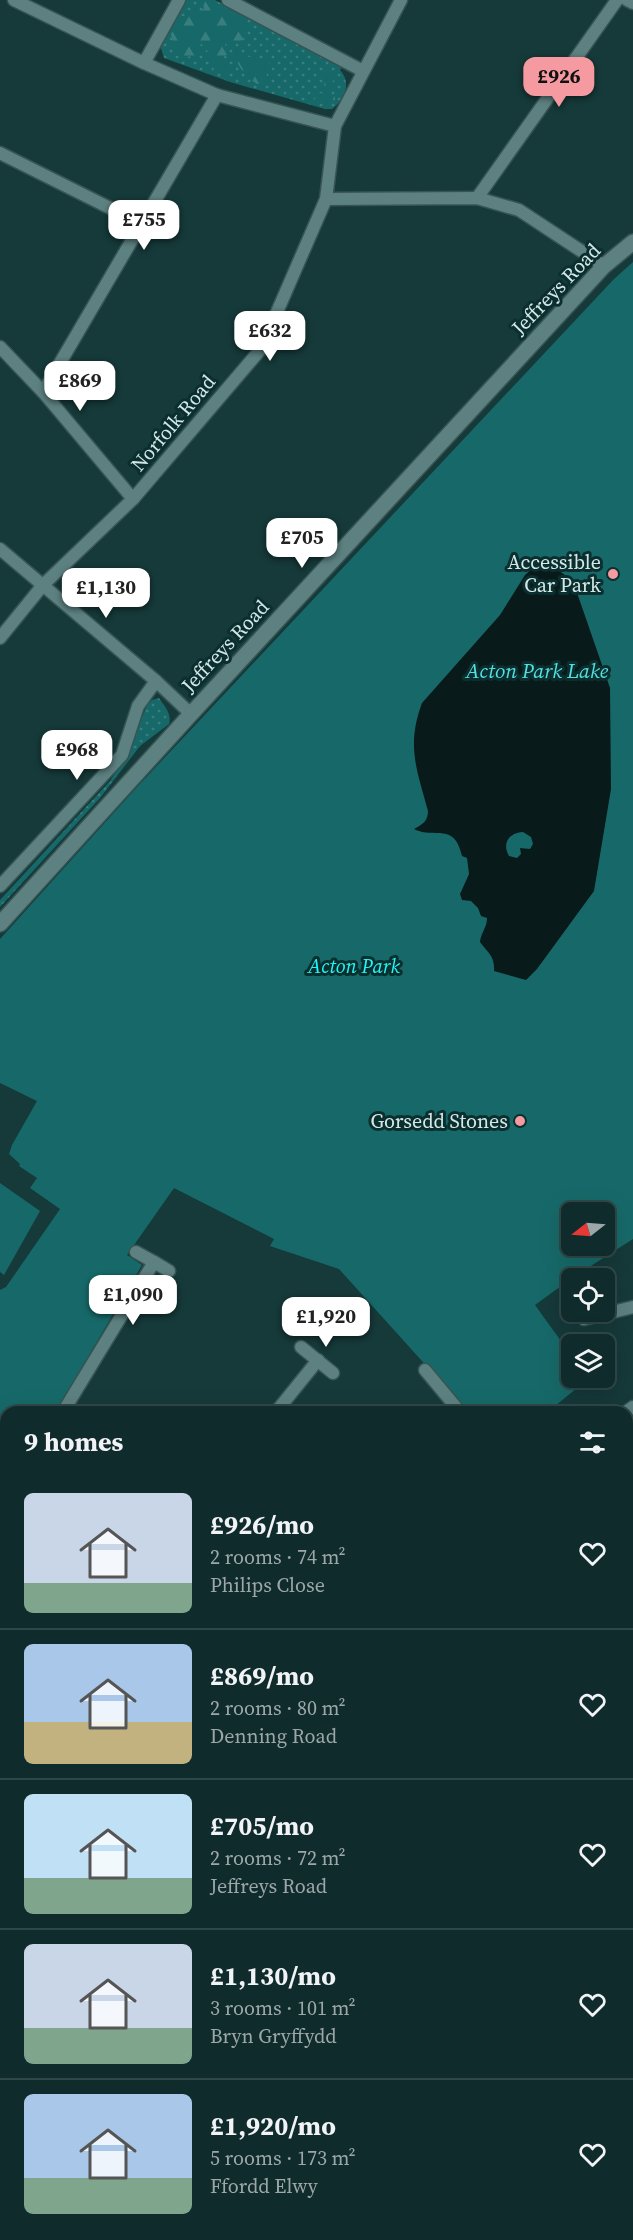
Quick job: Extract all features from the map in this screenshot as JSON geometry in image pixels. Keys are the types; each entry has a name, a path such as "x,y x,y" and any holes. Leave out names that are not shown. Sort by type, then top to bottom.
{"street":[{"path":"144,63 179,0"},
{"path":"228,0 363,70"},
{"name":"Norfolk Road","path":"0,638 43,585 134,500 261,349 326,199 335,126 401,0"},
{"path":"477,198 617,0"},
{"path":"627,0 633,3"},
{"path":"18,1 144,63 217,95 335,126"},
{"path":"43,392 217,95"},
{"path":"0,153 142,224"},
{"path":"326,199 477,198 519,210 604,266"},
{"name":"Jeffreys Road","path":"0,924 604,266 633,242"},
{"path":"0,347 43,392 134,500"},
{"path":"0,549 156,681 191,714"},
{"name":"Jeffreys Road","path":"0,886 122,755 138,706 156,681"},
{"path":"136,1252 169,1271"},
{"path":"67,1406 154,1262"},
{"path":"615,1311 633,1307"},
{"path":"301,1347 333,1373"},
{"path":"281,1406 318,1360"},
{"path":"425,1370 455,1406"}],"green space":[{"path":"183,0 215,0 342,67 340,70 346,80 346,85 340,101 332,109 325,109 230,82 164,58 160,45"},
{"path":"211,0 242,17 247,32 241,41 225,44 228,54 219,60 228,70 222,73 214,70 205,45 201,44 197,56 180,57 175,50 170,31 174,22 181,16 204,9 203,2"},
{"path":"235,46 245,56 269,61 265,71 267,80 258,84 245,74 233,54 232,49"},
{"path":"331,69 337,77 332,82 334,84 330,90 324,88 325,71"},
{"path":"320,93 335,96 335,100 314,104 312,102"},
{"name":"Acton Park","path":"633,262 633,1239 615,1251 615,1202 561,1202 561,1256 606,1256 588,1268 561,1268 561,1286 535,1305 561,1341 561,1388 577,1388 555,1406 462,1406 339,1269 270,1246 274,1239 174,1188 127,1255 142,1265 59,1406 0,1406 0,1290 6,1287 60,1209 30,1188 37,1178 19,1166 20,1164 9,1154 37,1101 0,1083 0,939 137,787 614,279"},
{"path":"159,698 169,714 169,724 140,746 100,798 0,907 0,900 110,781 126,756 147,705"},
{"path":"0,1183 40,1211 4,1275 0,1272"}],"water":[{"name":"Acton Park Lake","path":"535,566 553,568 567,577 575,587 610,688 611,789 594,891 537,969 526,980 494,971 492,958 480,942 487,918 481,916 478,908 471,901 462,900 460,894 469,874 467,858 462,856 459,845 449,835 414,829 424,822 428,811 417,770 414,745 417,718 422,703 500,615 525,575","holes":["523,832 531,837 533,844 530,849 520,848 521,854 517,858 509,856 506,843 510,837"]}],"place":[{"name":"Accessible Car Park","path":"613,574"},
{"name":"Gorsedd Stones","path":"520,1121"}]}
